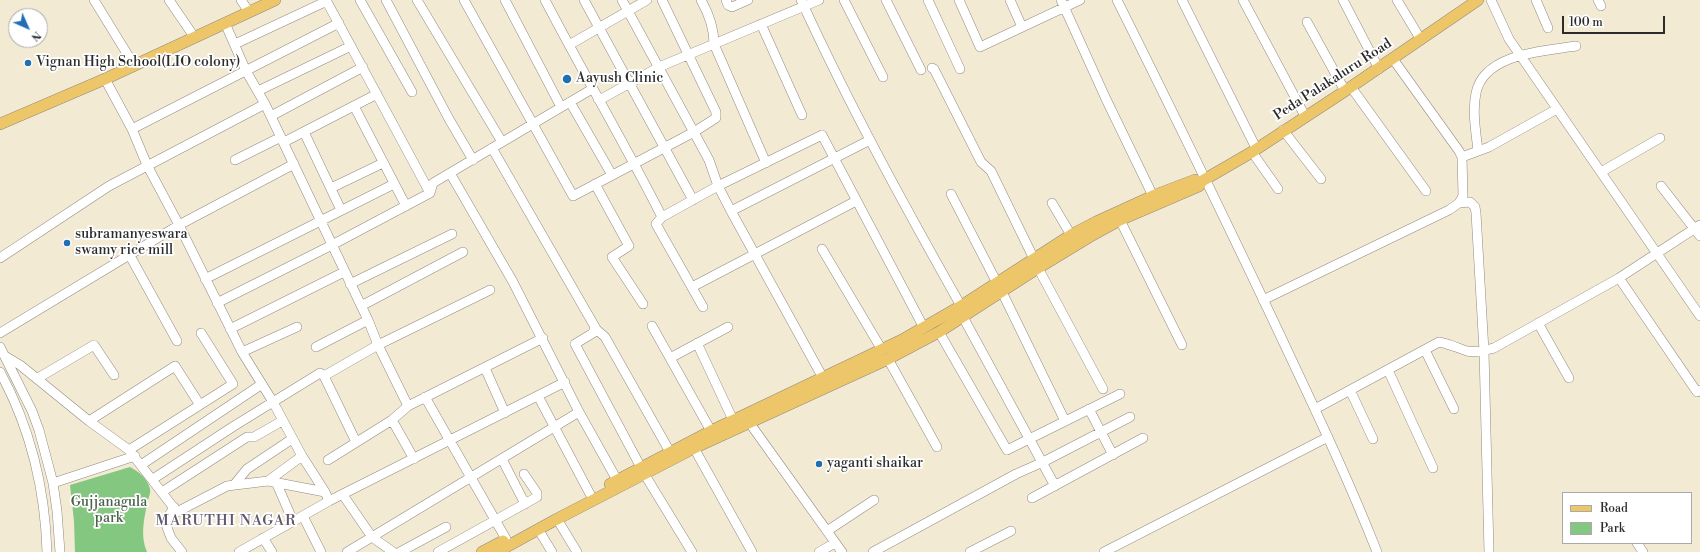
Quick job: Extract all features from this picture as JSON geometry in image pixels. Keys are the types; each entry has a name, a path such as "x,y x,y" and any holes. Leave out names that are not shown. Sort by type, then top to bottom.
{"main road":[{"path":"0,124 105,79 275,0"},
{"name":"Peda Palakaluru Road","path":"1036,263 1120,220 1199,186 1204,180 1254,150 1393,59 1471,2"},
{"path":"482,552 617,480 643,471 670,452 733,420 746,419 885,355 939,332 962,312 1036,263 1071,236 1109,216 1153,196 1196,180 1204,180"},
{"path":"497,552 643,471 694,448 824,378 885,355 924,328 962,312"}],"street":[{"path":"94,0 134,65"},
{"path":"169,0 195,38"},
{"path":"241,0 249,12"},
{"path":"360,0 412,92"},
{"path":"386,0 449,120 473,160"},
{"path":"417,0 502,142"},
{"path":"464,0 573,196 714,120 716,115 690,54 662,0"},
{"path":"505,0 561,107"},
{"path":"545,0 592,89 635,163 662,217"},
{"path":"584,0 693,200"},
{"path":"622,0 709,160 718,186 731,211 824,378"},
{"path":"569,45 647,0"},
{"path":"701,0 710,18 714,31 714,44 766,162"},
{"path":"726,0 728,5 732,8 748,0"},
{"path":"598,99 603,98 659,67 761,24 802,3 818,0"},
{"path":"844,0 883,77"},
{"path":"886,0 921,70"},
{"path":"928,0 960,69"},
{"path":"959,0 980,47 1022,27 1062,4 1080,0"},
{"path":"1010,0 1022,27"},
{"path":"1117,0 1315,409 1377,552"},
{"path":"1182,0 1254,150 1278,189"},
{"path":"1243,0 1305,116"},
{"path":"1342,0 1379,68"},
{"path":"1397,0 1421,40"},
{"path":"1491,0 1508,39 1700,316"},
{"path":"1536,0 1548,28"},
{"path":"235,44 326,1 378,94 430,193"},
{"path":"802,3 839,81 1055,486"},
{"path":"1062,4 1153,196"},
{"path":"1307,22 1348,89 1426,191"},
{"path":"226,23 246,71 271,116 368,320 378,346 408,406"},
{"path":"132,129 338,23"},
{"path":"761,24 802,116"},
{"path":"258,91 351,46"},
{"path":"1478,151 1474,111 1476,92 1480,82 1489,70 1519,55 1576,46"},
{"path":"1263,300 1449,210 1459,203 1463,196 1462,157 1456,145 1393,59"},
{"path":"271,116 363,68"},
{"path":"932,68 981,162 991,171 1036,263 1103,389"},
{"path":"105,79 132,129 146,165 242,352 273,402 282,421 327,497"},
{"path":"217,303 332,245 430,193 433,183 592,89"},
{"path":"235,160 304,132 378,94"},
{"path":"570,102 612,175"},
{"path":"0,258 108,186 265,104"},
{"path":"354,106 406,206"},
{"path":"1462,157 1502,140 1557,109"},
{"path":"1283,130 1321,179"},
{"path":"304,132 342,210"},
{"path":"703,307 656,224 662,217 718,186 822,135 924,328"},
{"path":"1601,172 1660,138"},
{"path":"731,211 870,140"},
{"path":"492,148 596,329 605,337 670,452"},
{"path":"331,188 383,163"},
{"path":"0,333 178,225 294,164"},
{"path":"450,173 513,282 543,338 579,412 617,480"},
{"path":"204,279 394,184"},
{"path":"595,184 629,246 612,257 643,304"},
{"path":"1661,186 1697,226 1700,236"},
{"path":"951,194 1065,420"},
{"path":"692,287 856,201"},
{"path":"1459,203 1470,202 1475,207 1476,213 1489,552"},
{"path":"1052,203 1071,236"},
{"path":"1120,220 1182,345"},
{"path":"1315,409 1439,342 1450,344 1468,351 1482,351 1494,348 1619,278 1697,226"},
{"path":"350,284 452,234"},
{"path":"822,249 885,355 937,447"},
{"path":"361,306 463,252"},
{"path":"129,254 177,341"},
{"path":"230,329 344,272"},
{"path":"1619,278 1697,392 1700,390"},
{"path":"324,376 378,346 490,290"},
{"path":"316,347 368,320"},
{"path":"1538,323 1569,378"},
{"path":"652,326 711,431"},
{"path":"242,352 297,327"},
{"path":"670,358 728,327"},
{"path":"596,329 594,333 575,344 643,471 692,552"},
{"path":"939,332 1007,450 1120,394"},
{"path":"53,483 132,453 200,405 233,384 201,333"},
{"path":"328,460 392,420 408,406 543,338"},
{"path":"698,343 733,420"},
{"path":"38,378 94,345 114,376"},
{"path":"0,348 6,356 32,411 39,430 53,483 60,552"},
{"path":"1425,350 1454,409"},
{"path":"6,356 38,378 89,421 132,453 177,512 227,486 234,485 272,482 327,497 343,494 565,382"},
{"path":"89,421 175,366 200,405"},
{"path":"485,368 506,413"},
{"path":"1388,370 1433,468"},
{"path":"0,372 18,410 33,455 44,512 47,552"},
{"path":"153,479 320,373 324,376 356,442"},
{"path":"141,465 262,384"},
{"path":"1350,390 1373,439"},
{"path":"538,396 590,494"},
{"path":"426,397 506,539"},
{"path":"1089,409 1112,455"},
{"path":"347,552 579,412"},
{"path":"873,552 1016,474 1043,462 1130,417"},
{"path":"746,419 842,552"},
{"path":"392,420 414,459"},
{"path":"162,492 247,437 254,437 282,421"},
{"path":"1104,552 1328,437"},
{"path":"234,485 247,469 292,438"},
{"path":"1032,498 1143,438"},
{"path":"694,448 752,552"},
{"path":"272,482 302,456"},
{"path":"502,459 525,504"},
{"path":"438,552 537,496 524,474"},
{"path":"272,482 293,521"},
{"path":"343,494 372,537 393,552"},
{"path":"241,552 262,538 303,516 327,497"},
{"path":"827,531 874,500"},
{"path":"174,507 165,522 171,538 182,552"},
{"path":"303,516 321,552"},
{"path":"556,519 577,552"},
{"path":"400,552 446,527"},
{"path":"538,529 552,552"},
{"path":"970,552 1011,531"},
{"path":"262,538 272,552"},
{"path":"819,552 835,542"}],"green space":[{"name":"Gujjanagula park","path":"130,467 142,476 149,485 150,489 143,528 147,552 75,552 74,521 70,485"}],"place":[{"name":"Vignan High School(LIO colony)","path":"28,63"},
{"name":"Aayush Clinic","path":"567,79"},
{"name":"subramanyeswara swamy rice mill","path":"67,243"},
{"name":"yaganti shaikar","path":"819,464"}],"district":[{"name":"MARUTHI NAGAR","path":"226,521"}]}
